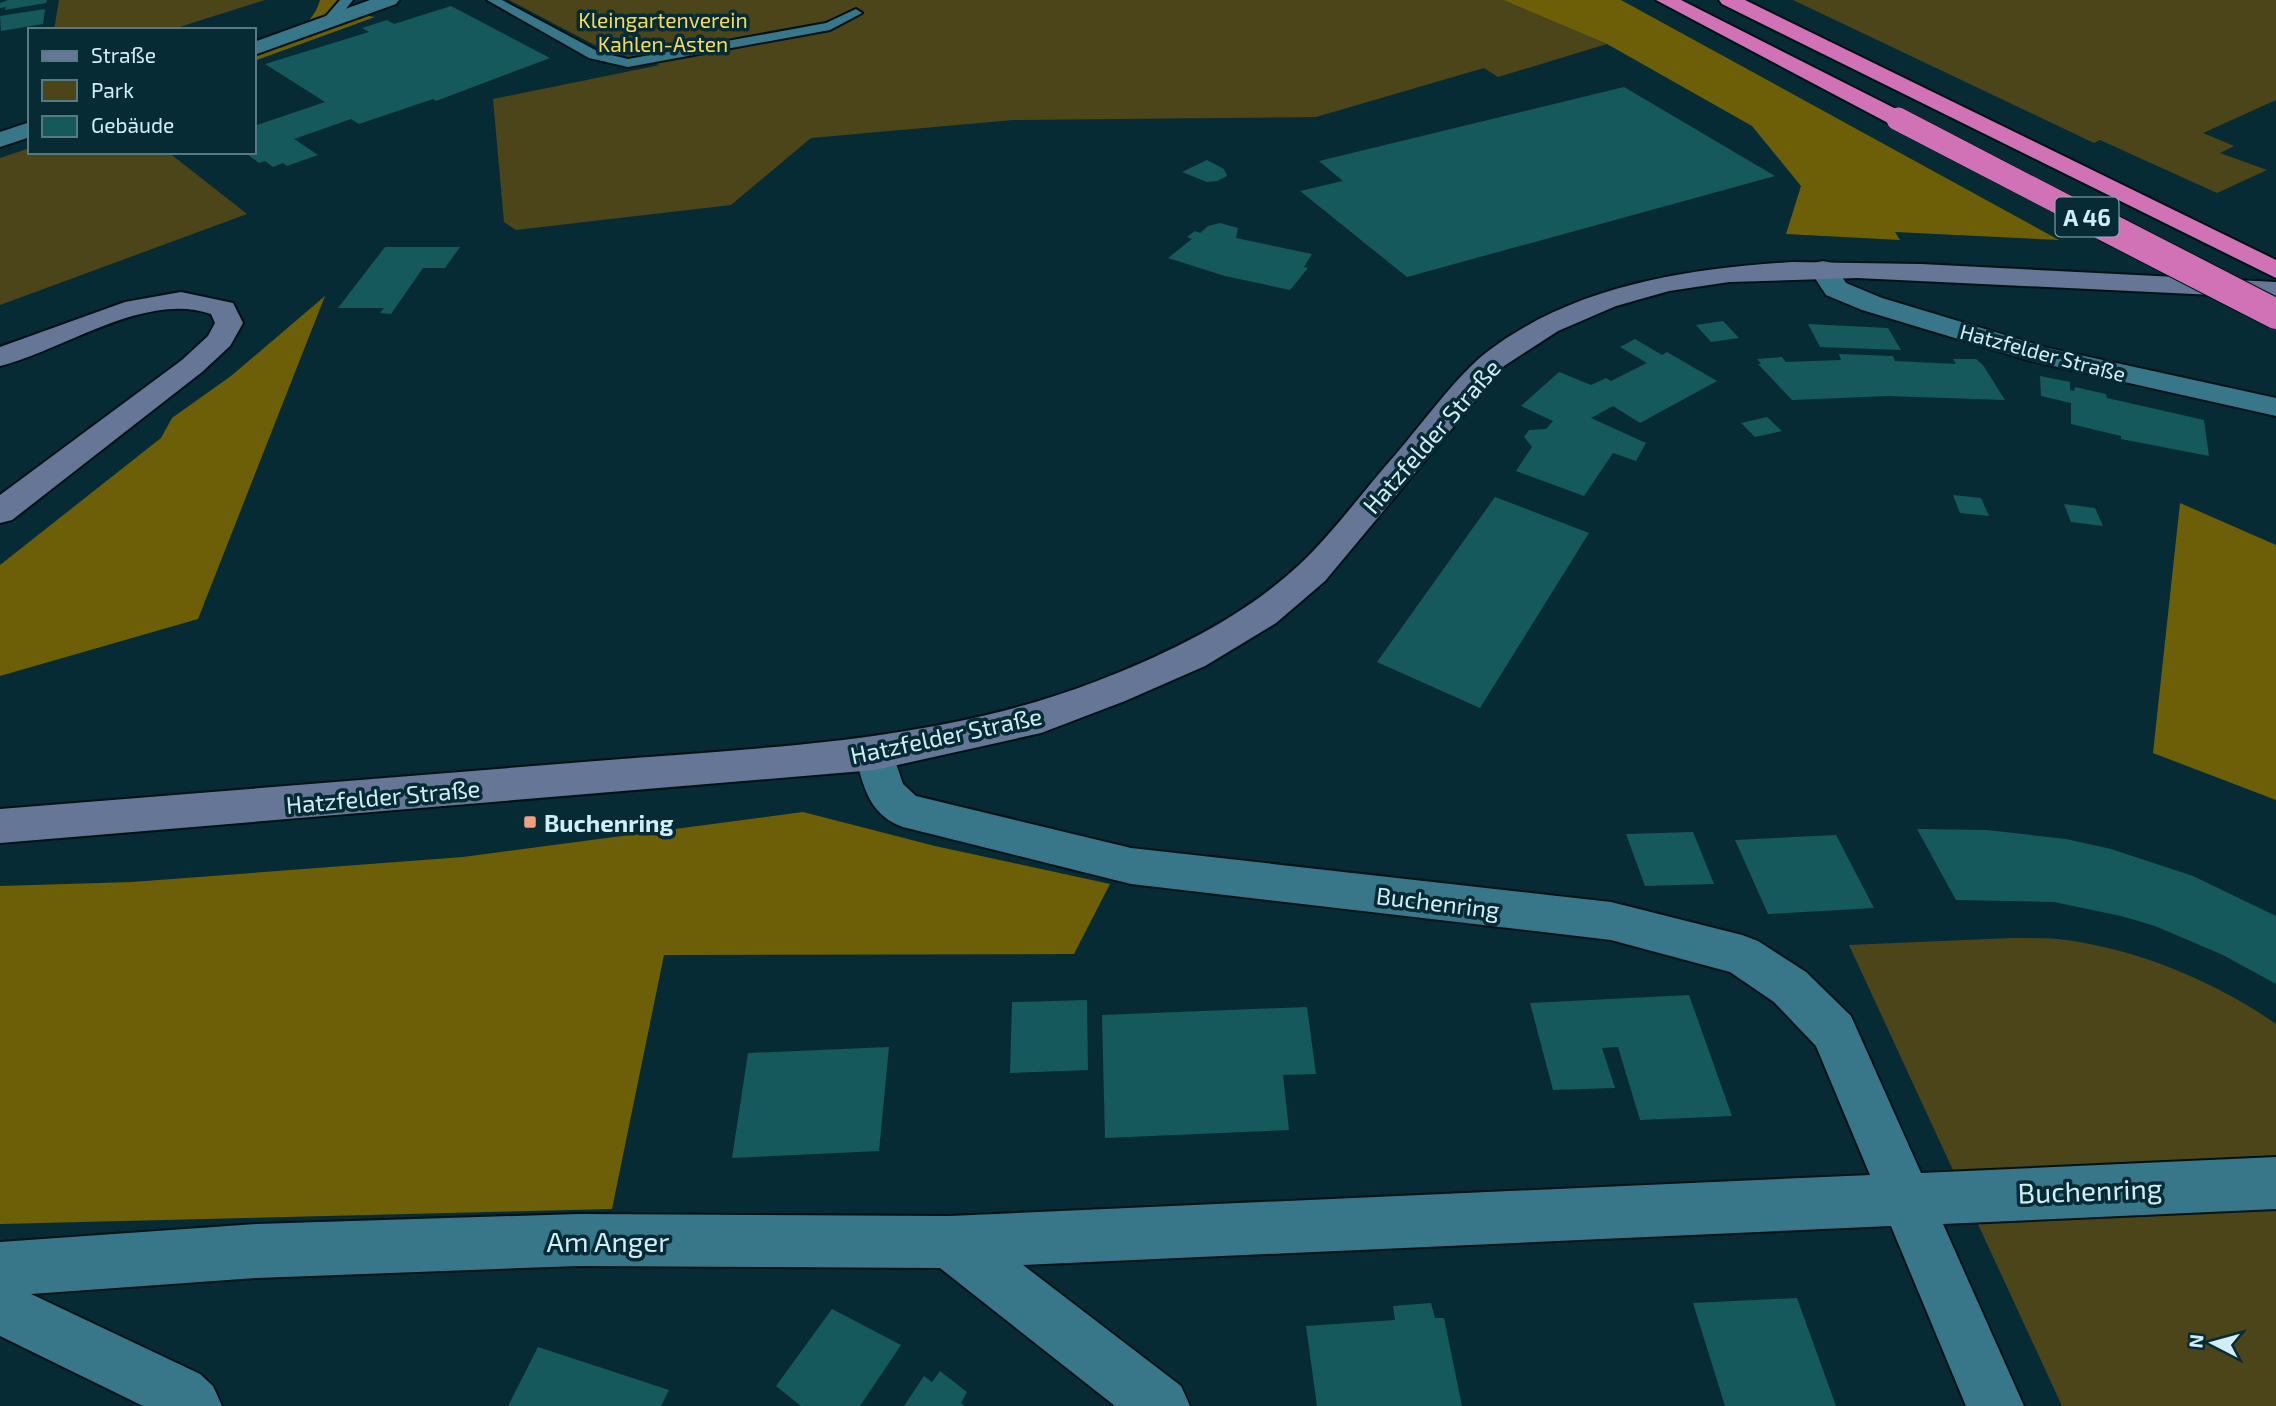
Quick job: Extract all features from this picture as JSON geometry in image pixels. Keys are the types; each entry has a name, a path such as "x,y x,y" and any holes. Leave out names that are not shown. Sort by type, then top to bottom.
{"highway":[{"name":"A 46","path":"1667,0 2276,314"},
{"name":"A 46","path":"1728,0 2276,270"},
{"name":"A 46","path":"2178,222 2276,258"}],"main road":[{"name":"Hatzfelder Straße","path":"0,826 464,790 875,754 1039,718 1112,691 1192,656 1263,614 1313,572 1493,360 1525,336 1574,310 1638,288 1706,276 1823,269 2276,290"},
{"path":"0,357 128,311 174,300 204,302 223,309 229,323 220,340 192,366 0,512"}],"street":[{"path":"256,48 389,0"},
{"path":"0,140 28,131"},
{"name":"Hatzfelder Straße","path":"1823,269 1836,289 1885,308 2042,355 2276,407"},
{"name":"Buchenring","path":"875,754 885,792 903,810 1131,866 1611,921 1742,955 1790,987 1834,1031 1995,1406"},
{"name":"Buchenring","path":"949,1242 2276,1183"},
{"name":"Am Anger","path":"0,1269 257,1251 578,1240 949,1242"},
{"path":"949,1242 1161,1406"},
{"path":"0,1307 180,1394 193,1406"}],"lane":[{"path":"327,23 347,0"},
{"path":"493,0 594,55 628,63 818,29 856,13"}],"green space":[{"path":"59,0 265,0 176,28 54,28"},
{"name":"Kleingartenverein Kahlen-Asten","path":"509,0 1503,0 1607,44 1498,77 1484,68 1316,117 1013,120 811,138 731,205 516,230 504,222 493,99 660,65 608,52"},
{"path":"1793,0 2276,0 2276,100 2203,133 2234,146 2220,153 2267,170 2217,193 2100,140 2094,143"},
{"path":"28,149 28,154 171,154 247,214 0,305 0,158"},
{"path":"2012,938 2066,940 2122,951 2203,982 2276,1024 2276,1406 2062,1406 1849,945"}],"shaded area":[{"path":"320,0 339,0 331,10 375,17 256,60 256,52 294,34 316,10"},
{"path":"1503,0 1621,0 2059,240 1895,232 1900,240 1786,234 1801,186 1752,126 1607,44"},
{"path":"325,296 198,619 0,676 0,565 161,438 172,418 231,376"},
{"path":"2180,503 2276,545 2276,800 2153,753"},
{"path":"803,812 935,846 1110,884 1074,954 664,955 612,1209 0,1224 0,886 132,882 463,857"}],"building":[{"path":"8,0 47,0 46,3 5,10 6,7 0,8 0,3"},
{"path":"451,6 550,58 436,101 433,99 359,124 351,119 294,139 318,155 287,166 283,163 273,167 265,161 259,163 247,154 256,154 256,125 325,102 265,64 369,32 362,28 387,20 394,24"},
{"path":"45,9 43,24 1,31 0,16"},
{"path":"1624,87 1775,176 1407,277 1300,191 1343,181 1319,161"},
{"path":"1207,160 1224,169 1227,176 1207,182 1182,172"},
{"path":"1220,223 1238,228 1236,238 1312,254 1304,267 1308,268 1290,290 1225,276 1168,258 1192,239 1187,237 1195,231 1200,233 1208,226"},
{"path":"385,247 460,247 445,268 423,268 391,314 380,313 384,308 338,308"},
{"path":"1723,321 1739,338 1711,342 1696,325"},
{"path":"1808,324 1888,328 1901,350 1820,347"},
{"path":"1635,339 1662,355 1667,352 1717,381 1640,423 1613,406 1591,418 1646,443 1636,461 1613,453 1584,496 1516,471 1532,447 1524,437 1529,430 1546,429 1553,421 1521,406 1559,372 1591,385 1606,378 1611,381 1647,363 1620,347"},
{"path":"1839,354 1893,356 1895,361 1956,364 1953,359 1976,359 1983,365 2005,400 1888,396 1792,400 1758,364 1761,364 1757,359 1782,357 1786,362 1841,360"},
{"path":"2040,376 2070,382 2070,390 2074,391 2075,387 2106,394 2107,398 2204,420 2209,456 2121,439 2121,436 2071,424 2071,403 2041,396"},
{"path":"1767,417 1782,431 1755,437 1741,423"},
{"path":"1953,495 1981,498 1989,516 1960,513"},
{"path":"1495,497 1589,533 1480,708 1377,662"},
{"path":"2064,504 2095,508 2103,526 2071,522"},
{"path":"1917,829 1987,830 2066,839 2111,849 2193,876 2276,916 2276,984 2223,955 2155,926 2121,916 2054,902 1956,900"},
{"path":"1693,832 1714,884 1645,886 1626,834"},
{"path":"1836,835 1874,908 1768,914 1735,840"},
{"path":"1689,995 1732,1116 1640,1120 1618,1047 1602,1048 1615,1088 1553,1090 1530,1003"},
{"path":"1087,1000 1088,1070 1010,1073 1012,1002"},
{"path":"1307,1007 1316,1074 1283,1075 1289,1130 1105,1138 1102,1015"},
{"path":"889,1047 879,1151 732,1158 748,1053"},
{"path":"1797,1298 1836,1406 1725,1406 1693,1303"},
{"path":"1431,1303 1435,1318 1444,1318 1462,1406 1317,1406 1306,1326 1395,1320 1393,1306"},
{"path":"832,1309 901,1345 860,1406 801,1406 776,1386"},
{"path":"538,1347 669,1390 661,1406 508,1406"},
{"path":"940,1371 967,1392 961,1403 965,1406 904,1406 924,1376 932,1382"}],"place":[{"name":"Buchenring","path":"530,822"}]}
